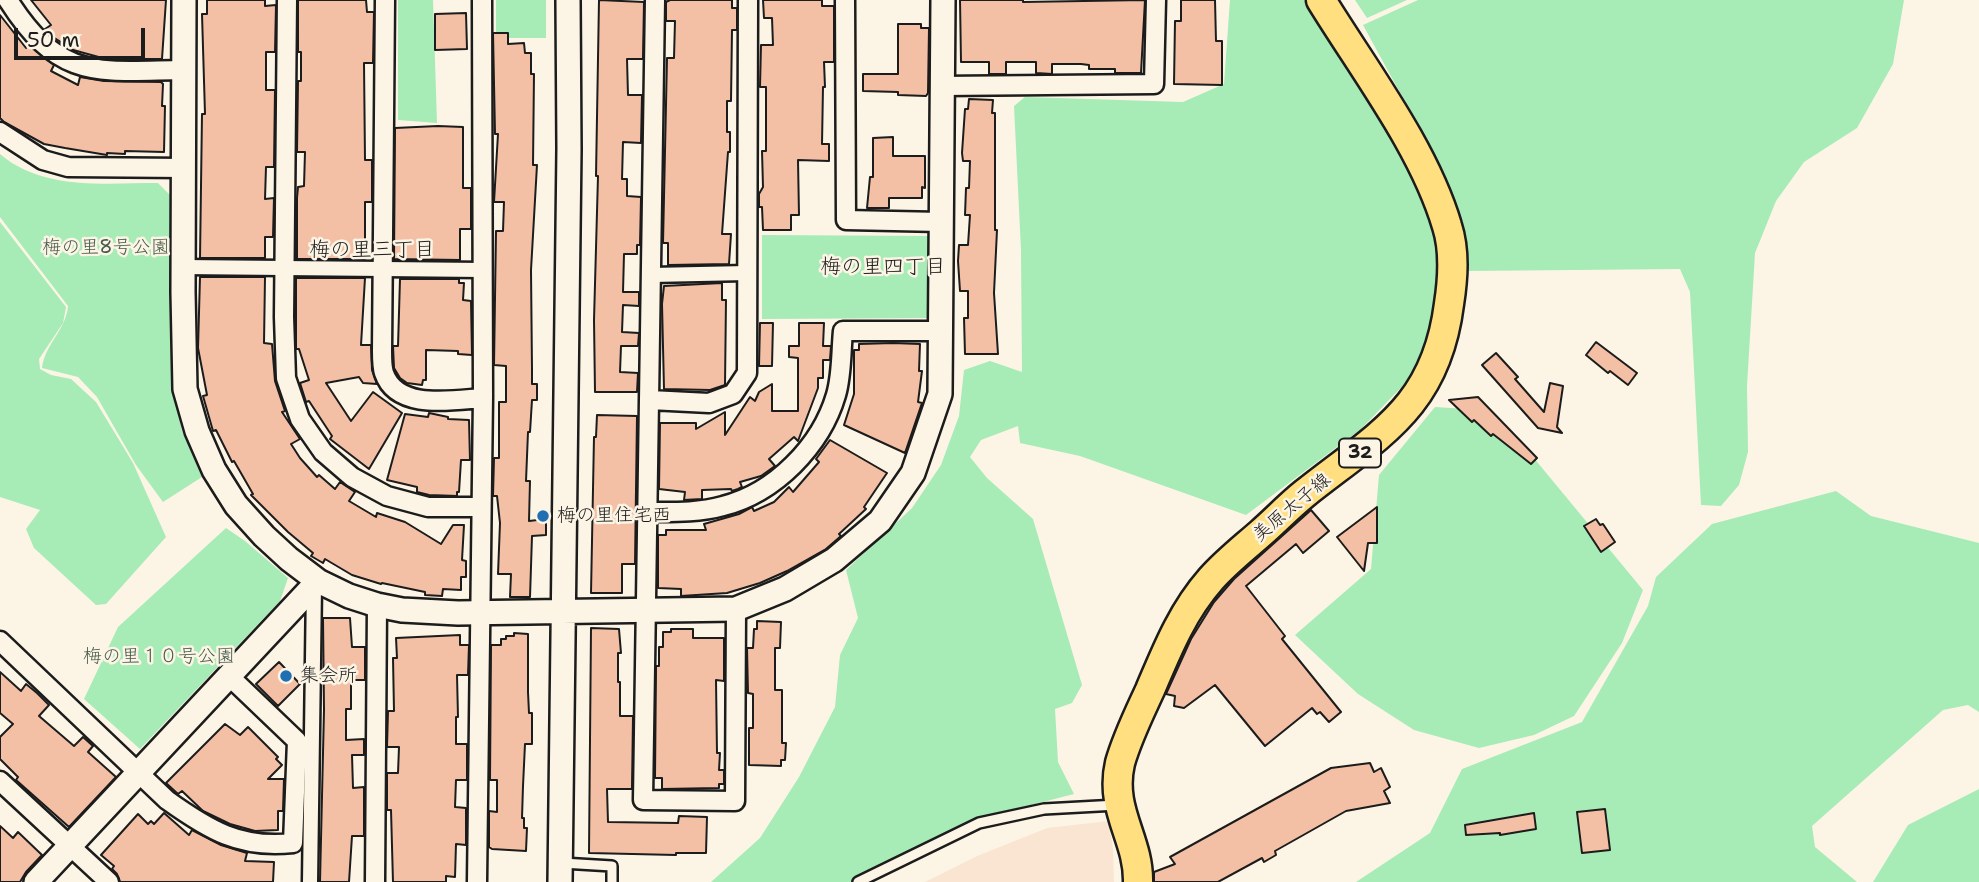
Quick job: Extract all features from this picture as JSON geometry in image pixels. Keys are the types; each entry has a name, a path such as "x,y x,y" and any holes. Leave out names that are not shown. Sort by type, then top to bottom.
{"main road":[{"name":"美原太子線","path":"1138,882 1134,855 1119,805 1118,780 1125,746 1176,628 1210,580 1235,555 1304,495 1392,426 1422,389 1443,342 1452,264 1448,229 1434,186 1321,0"}],"street":[{"path":"9,0 20,19 37,38 72,64 116,71 184,70"},
{"path":"184,0 183,267 186,389 197,431 214,470 236,505 316,583 377,605 402,610 480,613 736,609 785,589 834,560 880,522 913,473 940,394 943,0"},
{"path":"287,0 284,269 286,378 300,419 323,452 352,477 387,496 428,507 481,507"},
{"path":"385,0 384,374 399,393 421,401 483,398"},
{"path":"477,882 483,398 482,0"},
{"path":"560,873 568,0"},
{"path":"655,0 643,800 735,801 736,609"},
{"path":"650,400 709,403 733,394 747,373 748,0"},
{"path":"845,0 846,220 941,222"},
{"path":"942,86 1154,85 1156,0"},
{"path":"0,132 43,160 68,166 185,168"},
{"path":"183,267 483,270"},
{"path":"652,275 747,273"},
{"path":"648,512 683,513 724,506 774,484 815,442 837,394 843,331 940,331"},
{"path":"36,882 316,583"},
{"path":"310,882 302,843 304,741 316,583"},
{"path":"376,882 377,605"},
{"path":"0,641 167,800 197,822 232,838 267,846 302,843"},
{"path":"229,676 304,741"},
{"path":"0,781 109,882"}],"lane":[{"path":"858,882 979,823 1044,809 1119,805"},
{"path":"560,873 612,866 612,882"}],"shaded area":[{"path":"1109,821 1114,882 925,882 977,856 1047,828"}],"green space":[{"path":"398,0 433,0 437,123 398,120"},
{"path":"496,0 546,0 546,38 496,38"},
{"path":"1230,0 1304,0 1380,116 1415,179 1436,240 1443,312 1416,372 1361,429 1246,515 1080,456 1020,443 1018,426 981,440 970,457 987,478 1033,519 1082,685 1072,703 1055,709 1058,762 1074,794 976,819 850,882 711,882 760,838 799,777 835,707 840,655 858,618 846,570 912,508 941,465 959,416 964,370 990,361 1022,372 1021,250 1014,106 1025,97 1183,102 1224,84"},
{"path":"1355,0 1407,0 1367,18"},
{"path":"1418,0 1904,0 1893,64 1857,128 1804,162 1776,201 1755,253 1747,386 1748,452 1739,485 1721,506 1701,505 1690,292 1680,269 1467,271 1465,234 1445,175 1363,25"},
{"name":"梅の里8号公園","path":"0,154 17,166 55,179 96,184 158,183 171,196 172,382 182,431 202,477 163,502 136,465 97,397 78,377 42,368 47,352 64,322 68,306 0,217"},
{"path":"0,222 66,307 63,323 39,359 40,369 51,375 71,379 96,402 133,463 166,537 106,604 96,605 34,548 26,529 40,510 0,497"},
{"path":"762,235 929,236 929,318 762,319"},
{"path":"1435,407 1467,409 1533,457 1643,590 1622,643 1574,716 1534,735 1479,748 1414,730 1358,694 1295,635 1371,569 1379,475"},
{"path":"1836,491 1871,516 1979,543 1979,712 1968,705 1943,710 1812,826 1815,847 1857,882 1356,882 1430,833 1462,769 1582,722 1648,606 1656,577 1712,524"},
{"name":"梅の里１０号公園","path":"226,528 288,578 280,601 140,749 84,699 118,627"},
{"path":"1979,789 1979,882 1873,882 1908,825"}],"building":[{"path":"31,0 166,0 162,59 106,59 73,50 45,29 51,25"},
{"path":"207,0 265,0 265,6 276,5 275,52 266,52 266,90 275,90 274,167 266,167 265,199 274,198 273,237 265,237 265,258 200,258 202,114 205,114 202,14 207,14"},
{"path":"298,0 366,0 367,12 374,12 373,63 364,63 365,160 372,160 372,202 365,202 365,259 297,259 297,198 298,187 304,186 305,152 297,152 298,81 301,81"},
{"path":"599,0 644,2 643,59 627,59 628,95 642,95 641,143 623,142 622,179 627,179 627,196 641,197 640,245 637,245 637,254 624,254 623,292 639,292 639,306 623,305 622,332 639,333 638,346 621,346 620,372 638,373 637,392 595,392"},
{"path":"732,0 732,8 737,8 737,30 732,30 731,101 727,101 730,152 722,234 731,234 729,264 668,265 668,243 663,243 667,58 674,58 675,21 666,21 666,2"},
{"path":"763,0 822,0 822,6 834,6 834,62 824,62 823,87 822,144 829,144 829,161 798,160 799,215 791,215 791,230 763,230 762,207 759,207 759,194 763,187 762,151 766,151 766,87 760,87 761,45 773,45 772,18 764,18"},
{"path":"960,0 1145,0 1141,73 1115,73 1115,69 1089,69 1089,65 1081,64 1052,64 1052,74 1036,73 1036,62 1006,62 1006,74 989,74 989,62 961,62"},
{"path":"1181,0 1215,0 1216,41 1222,41 1222,85 1174,84 1175,21 1181,21"},
{"path":"466,13 467,49 435,50 435,14"},
{"path":"0,15 26,48 29,45 54,65 51,71 78,85 80,77 104,81 161,82 162,106 165,106 164,152 125,151 125,154 107,155 65,148 44,144 4,122 0,118"},
{"path":"898,24 921,24 921,28 929,28 926,96 863,91 863,74 898,74"},
{"path":"493,33 508,33 508,44 524,43 525,53 531,53 531,74 534,74 533,165 537,165 531,270 532,384 537,384 537,400 532,400 526,481 530,481 529,521 546,519 546,535 532,536 530,597 510,597 511,574 498,574 500,523 497,496 493,496 494,458 499,458 499,402 506,402 506,366 494,365 496,231 503,231 504,202 494,202 498,134 495,134"},
{"path":"969,99 993,100 992,113 995,113 997,230 994,293 998,354 965,354 964,318 968,318 968,291 960,291 958,261 959,245 968,245 970,215 965,215 970,161 963,161 962,153 965,109 968,109"},
{"path":"463,127 463,188 471,188 471,229 460,229 460,260 394,259 395,128"},
{"path":"893,137 893,156 925,156 925,188 922,187 922,198 889,198 889,208 867,208 870,177 873,177 873,138"},
{"path":"200,277 265,277 264,343 272,344 275,381 285,411 282,412 300,439 291,444 317,477 319,475 335,489 340,482 355,492 349,501 376,517 377,513 405,522 441,544 453,525 464,525 462,560 466,561 466,577 461,577 461,590 443,589 442,596 425,595 425,592 381,584 352,575 325,559 323,563 311,556 313,553 251,495 253,494 234,461 232,462 216,430 213,431 203,396 207,395 198,348"},
{"path":"296,278 365,278 361,345 371,345 372,370 377,384 363,383 359,377 326,383 351,421 373,392 402,413 369,469 330,439 332,436 309,401 306,402 300,383 309,380 299,349 296,349"},
{"path":"400,279 459,279 459,283 464,283 463,300 471,301 472,355 458,354 458,351 426,350 426,380 423,380 422,385 407,383 394,368 393,346 398,346"},
{"path":"722,283 722,300 726,300 725,385 710,390 664,389 664,286"},
{"path":"760,323 773,323 772,366 759,366"},
{"path":"799,323 824,323 823,346 831,346 830,360 823,360 823,378 818,378 818,388 798,441 794,437 769,459 775,466 761,476 740,482 742,487 738,489 702,490 702,499 684,500 685,492 659,489 660,423 696,423 696,429 725,412 725,435 750,397 755,401 759,392 772,384 772,411 798,411 798,358 789,357 789,346 799,346"},
{"path":"1596,342 1637,373 1628,385 1586,355"},
{"path":"859,344 920,344 919,371 922,371 918,402 922,403 905,453 844,425 854,394 854,350 859,350"},
{"path":"1496,353 1544,412 1550,383 1563,386 1557,427 1562,433 1538,428 1482,365"},
{"path":"1478,397 1537,458 1531,464 1493,434 1491,436 1474,420 1472,422 1449,400"},
{"path":"429,413 448,419 469,420 470,460 461,460 457,496 429,495 417,492 417,487 387,480 405,414 428,417"},
{"path":"597,415 637,416 635,564 622,564 622,593 591,593 594,437"},
{"path":"830,440 887,473 864,507 866,509 826,549 760,583 727,593 681,596 681,589 658,588 658,535 666,535 666,530 706,530 704,524 739,514 752,507 754,511 774,502 789,487 793,492 819,462 816,459"},
{"path":"1377,507 1377,543 1368,543 1364,571 1337,537"},
{"path":"1311,510 1329,531 1303,553 1296,544 1246,586 1285,636 1282,639 1341,712 1329,722 1312,708 1265,746 1215,685 1184,708 1174,706 1175,696 1166,694 1191,639 1214,602 1234,579"},
{"path":"1596,519 1600,525 1603,524 1615,542 1601,552 1584,526"},
{"path":"323,618 350,618 352,647 365,647 365,680 351,680 351,709 346,709 346,740 364,739 364,755 352,755 353,788 364,787 364,836 352,836 349,882 320,882"},
{"path":"757,621 781,622 780,648 775,648 775,690 782,690 782,743 786,743 785,760 781,760 781,766 749,765 753,694 748,693 747,648 753,648"},
{"path":"591,628 619,629 620,716 633,716 632,789 607,789 608,822 678,823 679,816 707,817 706,853 589,853"},
{"path":"671,629 693,629 693,638 724,638 724,681 716,680 717,753 720,753 719,770 724,770 724,784 719,784 719,788 662,789 662,778 655,778 656,666 659,666 659,647 663,647 663,632 671,632"},
{"path":"514,633 528,634 528,692 529,713 532,713 532,744 525,744 522,818 524,828 527,828 526,851 489,847 489,811 497,812 497,780 490,780 491,645 501,645 501,639 514,636"},
{"path":"460,635 460,645 469,645 468,675 457,675 456,744 467,744 467,780 456,780 455,807 466,808 466,845 456,844 455,877 446,876 446,882 393,882 387,773 398,773 399,747 387,747 388,711 394,711 393,658 397,658 396,638"},
{"path":"279,662 300,684 278,706 256,684"},
{"path":"0,672 21,691 26,684 37,693 49,705 39,716 74,746 83,737 93,746 88,752 116,777 69,827 16,780 18,777 0,759 0,737 13,724 0,713"},
{"path":"225,724 240,735 248,727 278,757 276,759 282,765 268,779 284,779 283,811 278,811 278,830 255,831 230,824 203,811 182,791 178,794 166,783"},
{"path":"1370,763 1374,772 1381,768 1390,787 1384,791 1390,803 1346,811 1275,851 1276,855 1264,862 1262,858 1218,882 1154,882 1154,872 1175,864 1170,857 1331,768"},
{"path":"1605,809 1610,850 1582,853 1577,812"},
{"path":"164,813 189,835 192,830 221,845 247,853 245,861 274,862 273,882 120,882 112,869 114,866 101,855 138,814 148,824 151,821 154,824"},
{"path":"1534,813 1536,829 1500,835 1466,835 1465,825"},
{"path":"0,826 13,838 18,832 42,855 20,882 0,882"}],"place":[{"name":"梅の里住宅西","path":"543,516"},
{"name":"集会所","path":"286,676"}],"district":[{"name":"梅の里三丁目","path":"372,251"},
{"name":"梅の里四丁目","path":"883,268"}]}
